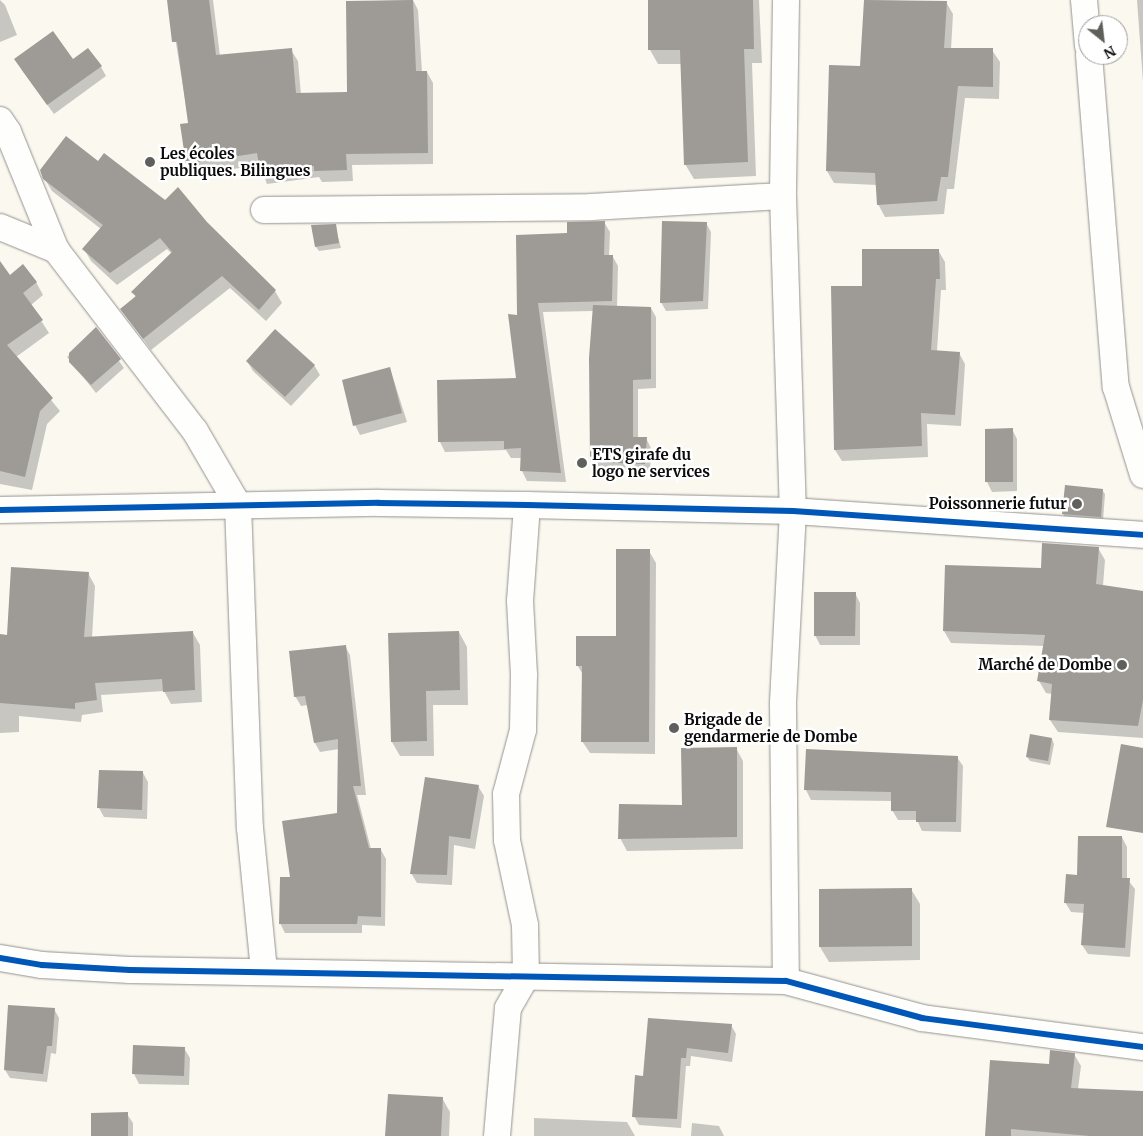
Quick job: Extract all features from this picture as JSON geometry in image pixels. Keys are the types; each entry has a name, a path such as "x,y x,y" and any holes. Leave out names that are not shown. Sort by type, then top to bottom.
{"street":[{"path":"786,0 783,196 793,511 783,705 786,981"},
{"path":"1084,0 1085,15"},
{"path":"1090,65 1116,386 1143,475"},
{"path":"0,120 8,132 56,250 195,431 238,505 250,828 264,970"},
{"path":"264,210 591,206 783,196"},
{"path":"0,227 56,250"},
{"path":"0,510 238,505 527,505 793,511 1143,535"},
{"path":"497,1136 508,1008 526,977 525,925 507,840 506,794 523,730 524,675 520,601 527,505"},
{"path":"0,958 42,965 130,970 264,970 526,977 642,976 786,981 922,1018 1143,1047"}],"building":[{"path":"167,0 209,0 216,55 292,48 296,93 347,92 346,1 413,0 416,71 427,71 428,153 346,154 347,170 314,171 314,166 260,173 257,153 186,164 180,124 188,123 177,42 172,42"},
{"path":"648,0 753,0 754,49 744,49 748,162 684,165 680,50 648,50"},
{"path":"864,0 947,1 944,48 993,48 993,87 958,86 948,177 941,177 937,201 877,205 875,173 826,171 829,65 860,66"},
{"path":"53,31 73,59 88,48 102,66 47,105 14,59"},
{"path":"66,136 98,161 104,153 165,200 178,187 207,222 276,290 259,310 222,276 143,339 120,309 136,296 131,292 172,252 160,238 110,273 82,249 103,225 43,179 40,170"},
{"path":"605,221 604,255 613,255 612,301 538,303 561,473 520,471 521,448 504,449 504,441 438,442 437,380 516,378 508,314 517,315 516,235 567,233 567,222"},
{"path":"662,221 707,222 703,301 660,303"},
{"path":"336,224 339,243 315,247 311,225"},
{"path":"862,249 939,249 940,279 936,279 931,350 960,352 955,415 921,413 922,446 834,450 831,286 862,286"},
{"path":"0,261 10,275 23,264 37,282 23,293 43,320 7,345 53,398 40,411 25,477 0,471"},
{"path":"593,305 651,307 651,379 633,380 633,437 647,437 645,464 590,462 589,358"},
{"path":"96,327 121,359 91,385 69,362 69,353"},
{"path":"275,329 315,365 285,397 246,361"},
{"path":"390,367 402,413 353,426 342,380"},
{"path":"1013,428 1013,482 985,482 985,429"},
{"path":"1065,485 1103,489 1101,517 1062,514"},
{"path":"1042,543 1099,547 1096,584 1143,591 1143,700 1138,726 1049,720 1052,684 1037,681 1045,635 943,631 945,565 1041,568"},
{"path":"616,549 650,549 649,742 581,742 582,666 576,666 576,636 616,636"},
{"path":"11,567 89,572 84,637 193,631 195,690 163,692 162,679 95,683 97,700 75,703 75,709 0,703 0,634 7,635"},
{"path":"814,592 856,592 855,636 814,636"},
{"path":"459,631 460,690 426,691 427,741 391,742 388,633"},
{"path":"346,645 361,786 353,786 369,848 381,848 381,917 358,916 357,924 279,924 280,877 290,877 282,821 337,813 338,739 314,743 305,696 294,697 289,651"},
{"path":"1030,734 1052,738 1048,761 1026,757"},
{"path":"1121,744 1143,748 1143,833 1106,827"},
{"path":"737,747 737,837 618,839 619,804 682,805 681,748"},
{"path":"806,749 958,756 956,822 916,822 916,811 891,811 891,792 804,790"},
{"path":"99,770 143,771 142,810 97,808"},
{"path":"425,777 479,785 470,839 449,836 447,875 410,874"},
{"path":"1078,836 1122,836 1122,878 1130,878 1125,948 1081,945 1084,904 1064,903 1066,874 1077,875"},
{"path":"912,888 912,946 819,947 819,889"},
{"path":"8,1005 55,1008 52,1046 47,1046 43,1074 4,1070"},
{"path":"648,1018 732,1024 728,1053 687,1048 686,1058 681,1058 677,1119 632,1117 635,1075 643,1076"},
{"path":"133,1045 185,1047 184,1076 132,1074"},
{"path":"1050,1050 1075,1053 1071,1088 1143,1091 1143,1136 1090,1136 1011,1129 1011,1136 985,1136 990,1060 1049,1064"},
{"path":"388,1094 443,1097 441,1136 385,1136"},
{"path":"128,1112 128,1136 91,1136 91,1113"}],"cycle path":[{"path":"0,510 379,503 527,505 793,511 1143,535"},
{"path":"0,958 42,965 130,970 786,981 922,1018 1143,1047"}],"place":[{"name":"Les écoles publiques. Bilingues","path":"150,162"},
{"name":"ETS girafe du logo ne services","path":"582,463"},
{"name":"Poissonnerie futur","path":"1077,504"},
{"name":"Marché de Dombe","path":"1122,665"},
{"name":"Brigade de gendarmerie de Dombe","path":"674,728"}]}
